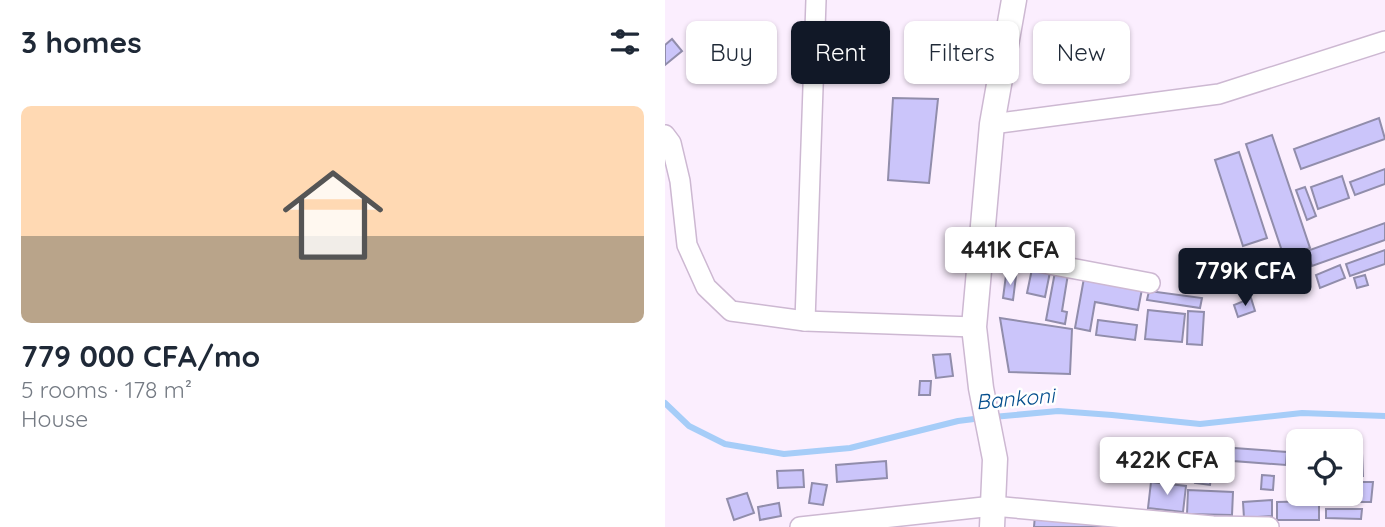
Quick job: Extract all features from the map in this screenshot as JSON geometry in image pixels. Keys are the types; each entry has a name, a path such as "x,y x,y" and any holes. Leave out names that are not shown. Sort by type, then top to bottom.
{"street":[{"path":"805,321 816,0"},
{"path":"993,516 995,459 981,388 974,327 992,124 1014,0"},
{"path":"992,124 1219,94 1385,41"},
{"path":"668,139 680,181 687,245 706,287 730,311 805,321 974,327"},
{"path":"980,251 1150,283"},
{"path":"800,527 993,516 1258,526"}],"building":[{"path":"672,39 682,51 665,65 665,45"},
{"path":"893,98 938,99 929,183 888,180"},
{"path":"1379,118 1385,139 1301,169 1294,149"},
{"path":"1272,135 1310,248 1284,257 1246,144"},
{"path":"1239,152 1267,238 1243,246 1215,160"},
{"path":"1385,169 1385,184 1355,195 1350,182"},
{"path":"1342,176 1349,198 1318,209 1311,187"},
{"path":"1305,187 1316,216 1307,220 1296,190"},
{"path":"1385,223 1385,240 1312,266 1307,251"},
{"path":"1385,250 1385,264 1350,276 1346,264"},
{"path":"1302,256 1306,268 1285,274 1282,263"},
{"path":"1340,265 1345,278 1320,288 1316,275"},
{"path":"1032,269 1050,272 1045,297 1027,293"},
{"path":"1055,272 1068,274 1062,311 1067,312 1065,324 1046,320"},
{"path":"1006,275 1016,276 1013,300 1003,298"},
{"path":"1365,275 1368,285 1357,288 1354,278"},
{"path":"1084,278 1142,289 1138,310 1095,302 1090,331 1075,328"},
{"path":"1149,291 1202,298 1200,308 1147,300"},
{"path":"1251,298 1255,311 1238,317 1234,305"},
{"path":"1148,310 1185,314 1182,342 1145,339"},
{"path":"1188,311 1204,312 1202,345 1187,344"},
{"path":"1000,318 1072,329 1070,374 1009,372"},
{"path":"1098,320 1137,325 1135,340 1096,335"},
{"path":"950,354 953,376 936,378 933,355"},
{"path":"920,381 931,381 930,395 919,395"},
{"path":"1234,448 1286,452 1286,465 1233,461"},
{"path":"886,461 887,478 837,482 836,465"},
{"path":"1198,463 1213,465 1210,485 1195,483"},
{"path":"803,470 804,487 778,488 777,471"},
{"path":"1262,475 1274,476 1273,490 1261,489"},
{"path":"1151,482 1186,486 1183,512 1148,508"},
{"path":"1363,482 1373,482 1371,502 1363,502"},
{"path":"812,483 827,485 823,505 809,503"},
{"path":"1188,490 1233,492 1232,515 1187,514"},
{"path":"747,493 754,513 734,520 727,499"},
{"path":"1272,500 1272,516 1244,518 1243,502"},
{"path":"1277,502 1286,502 1286,506 1319,506 1319,520 1277,520"},
{"path":"779,503 781,516 760,520 758,507"},
{"path":"1326,509 1362,509 1361,519 1326,518"},
{"path":"1035,515 1104,522 1104,527 1034,527"}],"waterway":[{"name":"Bankoni","path":"665,403 689,426 725,444 784,454 850,448 958,421 982,418"},
{"name":"Bankoni","path":"993,417 1058,411 1200,424 1302,413 1385,416"}]}
